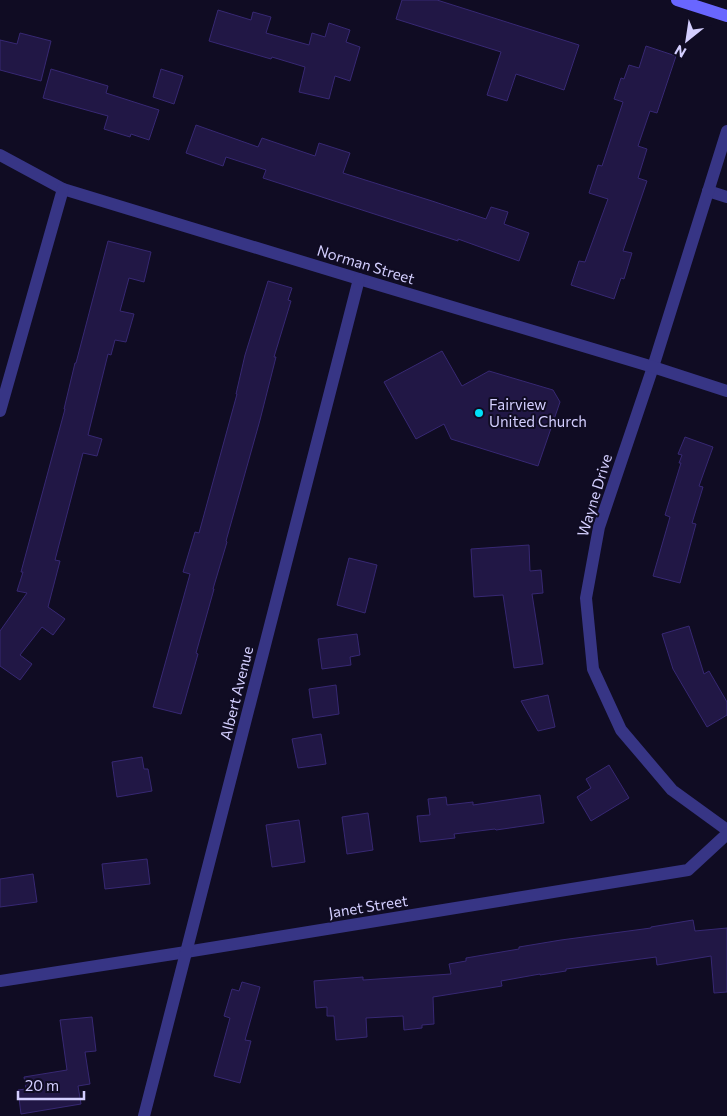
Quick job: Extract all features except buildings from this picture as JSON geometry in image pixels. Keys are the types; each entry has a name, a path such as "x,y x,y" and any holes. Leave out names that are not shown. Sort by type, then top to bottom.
{"main road":[{"path":"677,0 727,16"}],"street":[{"name":"Wayne Drive","path":"727,131 653,366 599,527 586,598 593,669 621,730 672,790 727,830"},
{"name":"Norman Street","path":"0,155 63,189 653,366 727,391"},
{"path":"0,411 63,189"},
{"path":"708,191 727,197"},
{"name":"Albert Avenue","path":"144,1116 359,279"},
{"name":"Janet Street","path":"0,981 688,870 727,834"}],"place":[{"name":"Fairview United Church","path":"479,413"}]}
